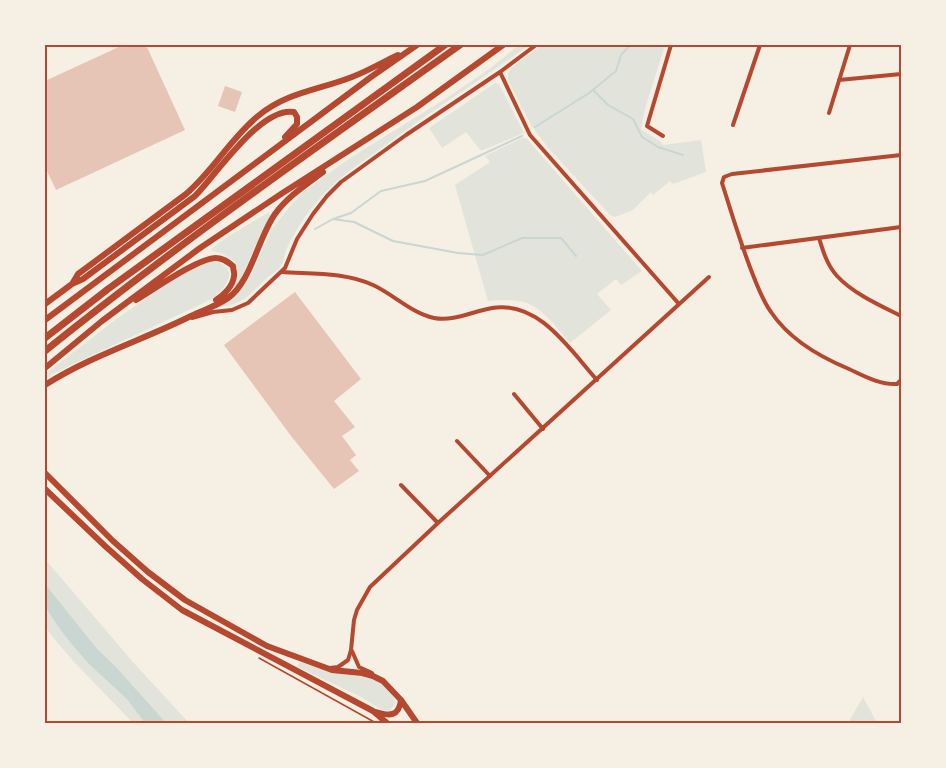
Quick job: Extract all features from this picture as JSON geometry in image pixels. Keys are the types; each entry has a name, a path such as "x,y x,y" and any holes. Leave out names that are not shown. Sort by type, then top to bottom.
{"highway":[{"path":"45,320 417,45"},
{"path":"72,284 78,274 186,195 206,175 237,136 277,102 301,92 352,77 417,45"},
{"path":"45,338 108,289 444,45"},
{"path":"45,351 112,297 460,45"},
{"path":"45,368 102,321 200,248 441,92 503,45"},
{"path":"45,304 72,284 83,279 195,196 207,185 232,152 256,129 279,114 287,111 294,112 297,124 290,133 219,190"},
{"path":"45,385 81,365 228,298 240,286 276,213 297,192 355,148"},
{"path":"102,321 201,261 216,258 225,260 233,266 234,276 230,287 221,297 190,316"},
{"path":"45,473 113,541 185,600 267,646 332,670 362,673 379,678 391,687 417,723"},
{"path":"45,489 142,579 182,610 373,711 388,716 399,709 401,700"},
{"path":"373,711 387,723"}],"street":[{"path":"180,321 213,312 232,310 248,303 282,272 297,239 313,214 341,182 536,45"},
{"path":"663,136 647,126 671,45"},
{"path":"733,125 760,45"},
{"path":"829,112 850,45"},
{"path":"500,72 530,135 679,304"},
{"path":"839,80 901,74"},
{"path":"901,155 732,174 724,177 722,183 742,248 761,295 772,314 808,348 834,363 886,385 897,384 901,380"},
{"path":"742,248 901,227"},
{"path":"819,238 825,257 836,275 857,292 901,316"},
{"path":"282,272 346,277 371,284 434,318 447,318 494,308 512,307 527,312 553,330 597,380"},
{"path":"320,666 338,667 348,660 357,610 370,587 709,277"},
{"path":"514,394 543,429"},
{"path":"457,441 490,476"},
{"path":"401,485 438,523"},
{"path":"351,650 359,667 379,678"}],"shaded area":[{"path":"519,45 529,45 401,134 330,188 294,234 279,269 241,301 219,307 242,288 252,273 272,229 303,192 350,158 488,70"},
{"path":"542,45 665,45 641,129 663,145 701,140 706,172 673,184 670,181 653,195 651,192 633,210 615,217 610,215 532,127 508,80 511,68"},
{"path":"495,83 499,84 524,133 481,151 466,132 442,148 429,128"},
{"path":"522,138 527,139 642,271 621,285 616,279 597,294 611,310 570,343 550,320 533,306 513,300 488,301 455,185 490,162 485,156"},
{"path":"269,212 270,216 242,276 229,292 236,278 235,262 223,254 210,250"},
{"path":"216,262 224,265 229,274 225,286 210,300 45,379 45,374 115,320 185,271 202,263"},
{"path":"45,559 132,661 189,723 133,723 74,662 45,628"},
{"path":"45,584 97,649 166,723 145,723 127,699 89,664 57,625 45,606"},
{"path":"300,662 321,669 378,680 391,693 395,704 390,710 382,710 361,697 298,667"},
{"path":"863,697 877,723 848,723"}],"building":[{"path":"123,45 146,45 185,130 56,190 45,167 45,81"},
{"path":"225,86 242,92 235,112 218,106"},
{"path":"295,292 361,379 334,401 355,427 342,436 356,455 350,460 359,471 334,489 291,436 224,345"}],"waterway":[{"path":"535,127 589,93 616,71 621,55 630,45"},
{"path":"593,90 608,105 633,119 642,137 658,147 683,155"},
{"path":"315,229 333,219 351,213 381,191 425,181 522,136"},
{"path":"333,219 354,222 393,241 458,253 483,255 522,238 561,238 576,256"}]}
